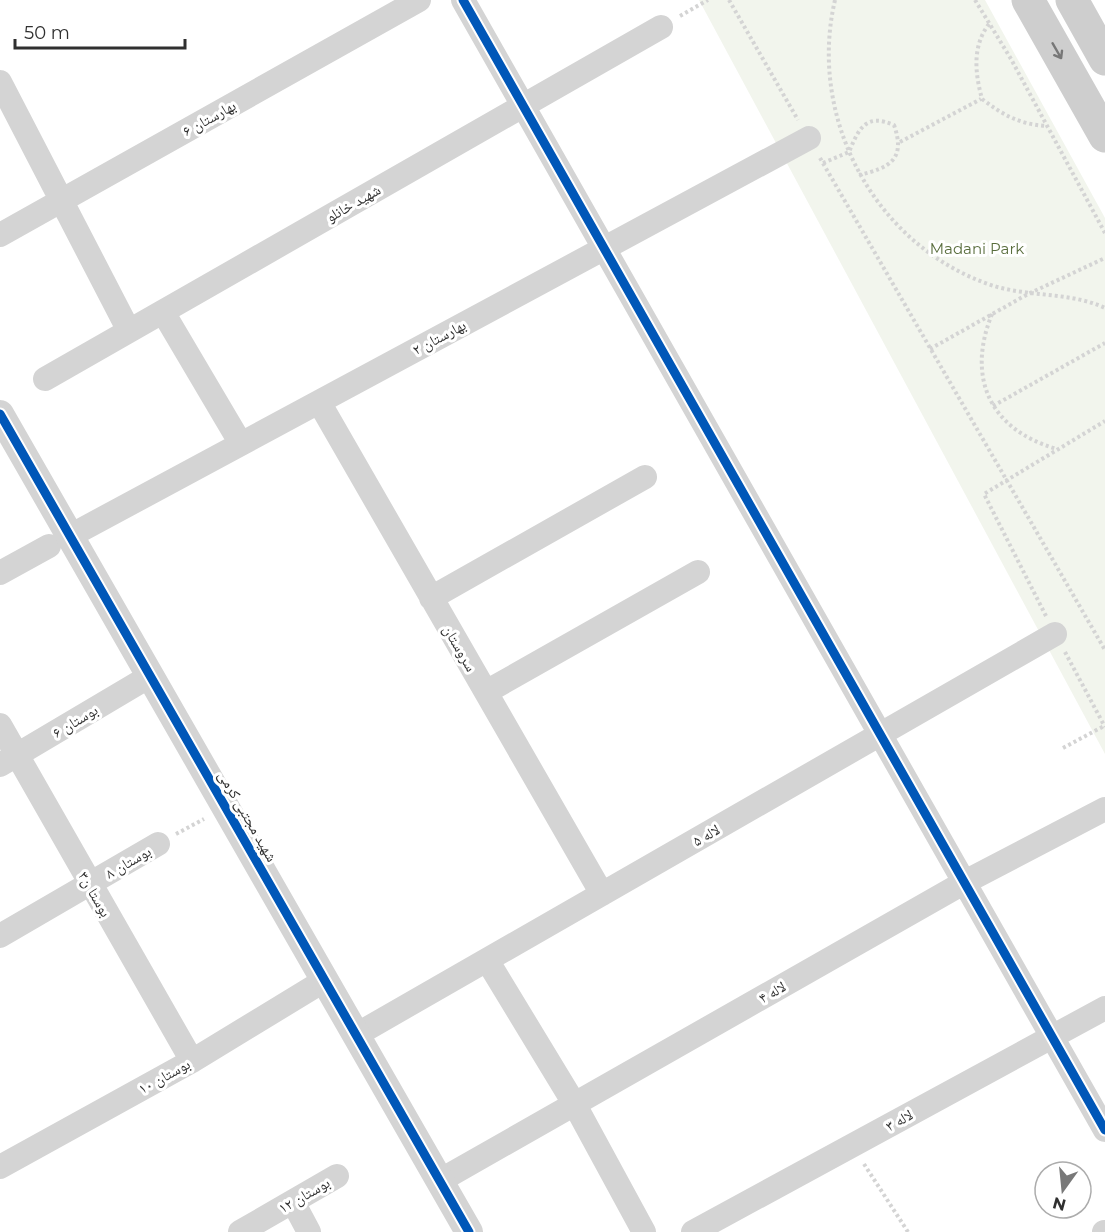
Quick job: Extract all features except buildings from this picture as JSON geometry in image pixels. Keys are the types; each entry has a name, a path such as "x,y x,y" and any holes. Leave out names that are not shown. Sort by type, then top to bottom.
{"main road":[{"path":"1028,0 1105,136"},
{"path":"1072,0 1105,59"}],"street":[{"name":"بهارستان ۶","path":"0,235 419,0"},
{"path":"463,0 1105,1130"},
{"name":"شهید خانلو","path":"45,380 661,27"},
{"path":"0,82 129,331"},
{"name":"بهارستان ۲","path":"0,573 809,138"},
{"path":"163,312 241,444"},
{"name":"سروستان","path":"319,402 602,894"},
{"name":"شهید مجتبی کرمی","path":"0,414 60,541 150,676 469,1232"},
{"path":"431,598 645,477"},
{"path":"486,692 698,572"},
{"name":"لاله ۵","path":"356,1035 1055,634"},
{"name":"بوستان ۶","path":"9,761 150,676"},
{"name":"بوستا ن۳","path":"0,725 9,761 89,884 192,1061"},
{"name":"لاله ۴","path":"441,1180 965,882 1105,809"},
{"name":"بوستان ۸","path":"0,936 158,844"},
{"path":"487,960 574,1105 644,1232"},
{"name":"بوستان ۱۰","path":"0,1167 192,1061 325,980"},
{"name":"لاله ۳","path":"693,1232 1105,1008"},
{"name":"بوستان ۱۲","path":"240,1232 337,1176"},
{"path":"293,1202 309,1232"}],"path":[{"path":"661,27 708,0"},
{"path":"729,0 1105,650"},
{"path":"835,0 829,38 829,73 834,108 859,175 886,213 930,253 960,272 993,285 1028,294 1070,298 1105,308"},
{"path":"975,0 1105,233"},
{"path":"989,24 980,36 975,72 982,99 1006,116 1024,124 1047,126"},
{"path":"900,142 982,99"},
{"path":"823,163 849,152 868,121 882,120 894,125 900,142 895,158 881,170 859,175"},
{"path":"930,348 1028,294 1105,258"},
{"path":"993,314 983,336 980,360 983,384 993,406 1005,422 1020,435 1058,450"},
{"path":"993,406 1105,343"},
{"path":"1063,748 1105,726 984,494 1105,421"},
{"path":"852,1146 908,1232"}],"green space":[{"name":"Madani Park","path":"699,0 985,0 1105,218 1105,754"}],"cycle path":[{"path":"463,0 1105,1130"},
{"path":"0,414 469,1232"}]}
